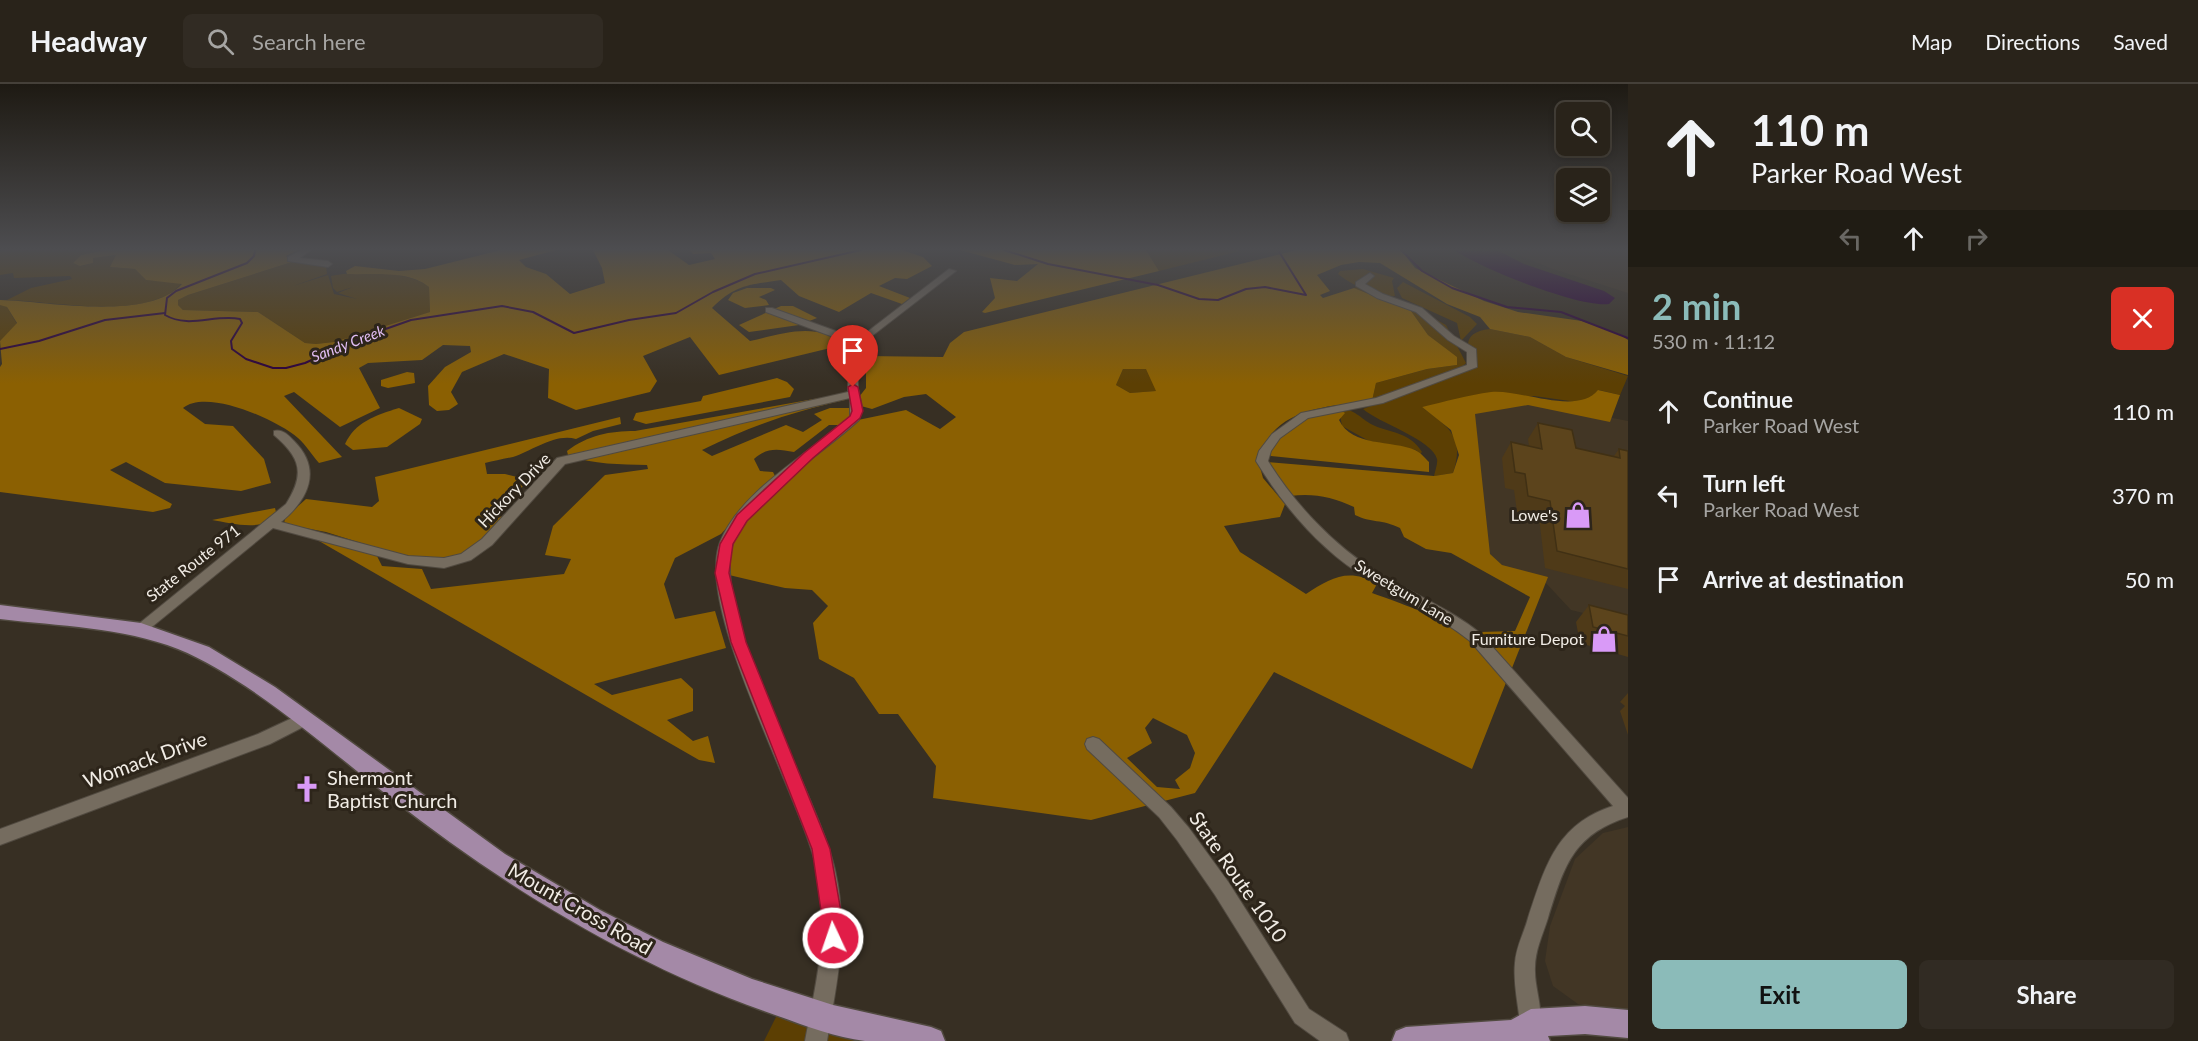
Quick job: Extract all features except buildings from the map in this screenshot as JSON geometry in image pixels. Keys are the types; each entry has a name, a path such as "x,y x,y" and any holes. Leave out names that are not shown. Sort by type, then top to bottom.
{"main road":[{"name":"Mount Cross Road","path":"0,612 136,631 187,645 222,663 303,719 437,818 559,902 691,970 820,1016 931,1041"},
{"path":"1406,1041 1528,1033 1585,1020 1628,1024"}],"street":[{"path":"816,1041 832,952 833,923 821,849 731,620 722,573 723,558 733,530 752,507 808,455 853,420 858,411 853,380 860,344 877,326 920,295"},
{"name":"Sweetgum Lane","path":"1378,295 1411,306 1426,314 1451,338 1472,351 1472,367 1379,401 1305,415 1289,424 1265,451 1264,467 1284,496 1340,553 1371,575 1460,625 1475,637 1627,809"},
{"path":"769,310 860,344"},
{"name":"Hickory Drive","path":"273,524 408,560 444,563 466,556 487,542 561,461 854,394"},
{"name":"State Route 971","path":"136,631 184,590 273,524 291,507 306,476 303,461 296,449 278,433"},
{"name":"Womack Drive","path":"0,837 264,739 303,719"},
{"name":"State Route 1010","path":"1093,744 1165,812 1222,889 1302,1016 1338,1041"},
{"path":"1528,1033 1526,953 1558,862 1565,848 1586,825 1627,809"}],"shaded area":[{"path":"18,295 167,295 147,302 124,306 7,300"},
{"path":"188,295 337,295 357,299 343,295 429,295 430,312 334,342 316,344 305,343 258,312 183,310 178,305 178,300"},
{"path":"189,295 178,300 178,305 183,310 258,312 305,343 316,344 334,342 430,312 429,295 727,295 712,308 750,341 811,331 835,337 847,344 719,375 690,337 643,356 657,381 650,392 576,410 548,398 549,369 504,354 462,372 451,392 458,404 449,410 437,411 429,405 428,386 445,367 471,352 470,346 443,345 422,360 368,363 359,368 380,408 340,427 294,392 284,396 342,457 319,463 298,438 259,415 224,404 208,402 194,403 183,408 205,424 233,426 264,459 271,483 241,491 165,483 126,462 110,470 172,504 170,508 153,512 0,492 0,367 2,364 0,341 17,323 7,307 0,305 0,300 96,307 145,303 166,296"},
{"path":"732,295 764,295 759,297 766,300 769,305 745,308 728,300"},
{"path":"797,295 868,295 839,312"},
{"path":"876,295 901,295 910,298 902,304"},
{"path":"994,295 1061,295 982,312 995,298"},
{"path":"1116,295 1321,295 1323,298 1333,295 1371,295 1411,311 1428,335 1457,357 1457,365 1427,369 1376,383 1372,401 1321,408 1286,421 1273,432 1257,456 1263,478 1285,504 1280,517 1224,526 1240,552 1306,594 1323,583 1340,577 1349,575 1367,579 1377,584 1372,593 1432,616 1447,624 1476,646 1507,680 1472,769 1274,672 1195,793 1091,820 933,798 936,766 898,714 879,714 854,678 819,659 813,623 828,606 812,590 785,588 729,575 730,547 739,529 760,504 816,453 858,420 906,410 940,429 956,417 926,394 904,397 872,409 861,406 859,397 866,388 866,356 943,357 950,343 964,332","holes":["1123,369 1146,369 1156,391 1130,393 1116,385","1153,718 1187,735 1195,753 1190,768 1175,780 1180,789 1157,787 1127,758 1152,743 1145,728"]},
{"path":"1371,295 1377,295 1420,311 1446,325 1466,363 1459,370 1372,401 1376,383 1427,369 1457,365 1457,358 1428,335 1411,311"},
{"path":"1400,295 1427,295 1470,317 1477,324 1461,341 1457,323 1402,298"},
{"path":"1432,295 1471,295 1518,312 1582,321 1619,334 1628,340 1628,375 1566,357 1530,337 1490,329 1480,317 1447,304"},
{"path":"1559,295 1610,295 1615,298 1609,304 1576,300"},
{"path":"0,305 7,307 17,324 0,341"},
{"path":"781,306 793,306 817,318 799,325 749,332 739,325"},
{"path":"1490,329 1530,337 1566,357 1628,376 1620,395 1599,390 1592,398 1577,402 1534,396 1422,407 1447,427 1456,441 1457,450 1453,473 1434,476 1437,459 1426,445 1363,409 1476,367 1468,342 1474,334"},
{"path":"1123,369 1147,369 1157,391 1130,393 1116,385"},
{"path":"407,372 414,373 415,383 388,388 381,386 381,380"},
{"path":"777,378 787,382 794,389 790,397 646,424 633,420 636,413 701,401 703,396"},
{"path":"1598,390 1620,395 1610,422 1528,405 1475,414 1490,554 1502,565 1548,577 1512,668 1480,632 1515,631 1530,597 1451,553 1426,549 1404,537 1400,528 1355,515 1354,507 1330,498 1290,496 1266,462 1434,476 1453,473 1459,455 1451,430 1422,407 1491,392 1548,400 1577,401 1589,397"},
{"path":"842,394 845,400 772,420 702,450 712,456 786,425 803,432 822,420 814,414 830,408 850,408 852,417 842,425 829,425 794,452 773,450 763,452 754,459 760,471 773,472 775,476 721,534 675,558 664,584 675,619 715,611 726,648 594,684 612,695 681,678 693,689 693,711 667,720 693,741 708,736 715,763 699,760 319,541 322,539 377,556 382,566 422,569 431,589 564,574 571,559 545,555 553,526 605,475 648,469 647,465 597,462 578,458 568,455 567,451 583,441 608,433 635,431"},
{"path":"1517,399 1628,421 1628,624 1571,610 1544,581 1482,563 1466,408"},
{"path":"399,408 422,419 420,424 387,447 353,450 345,444 354,430 367,420"},
{"path":"1339,409 1350,411 1373,425 1412,440 1422,452 1420,454 1416,450 1369,441 1342,426"},
{"path":"1339,409 1345,413 1339,420 1353,435 1415,450 1429,462 1429,472 1271,456 1268,452 1284,434 1307,418"},
{"path":"620,417 621,424 593,431 576,439 552,440 513,457 485,463 487,474 505,474 529,480 497,513 502,517 476,549 452,559 412,559 326,532 284,524 285,518 306,499 372,507 379,501 375,477"},
{"path":"275,508 277,516 262,524 246,525 212,520"},
{"path":"1628,827 1628,1011 1578,1004 1553,986 1545,961 1550,926 1575,859 1603,833"},
{"path":"780,1009 892,1041 764,1041"}],"waterway":[{"name":"Sandy Creek","path":"171,295 167,298 165,315 174,319 183,321 240,319 242,323 231,341 232,349 246,359 273,368 286,368 305,363 363,337 411,320 502,306 533,312 574,333 629,320 676,313 708,295"},
{"name":"Sandy Creek","path":"1186,295 1199,299 1218,300 1232,295"},
{"name":"Sandy Creek","path":"1471,295 1507,307 1561,312 1628,338"},
{"path":"0,349 39,341 105,320 165,313"}],"place":[{"name":"Lowe's","path":"1578,515"},
{"name":"Furniture Depot","path":"1604,639"},
{"name":"Shermont Baptist Church","path":"307,789"}],"route":[{"path":"833,938 833,923 821,849 738,642 731,620 722,573 726,544 742,518 808,455 855,418 858,411 853,387"}]}
